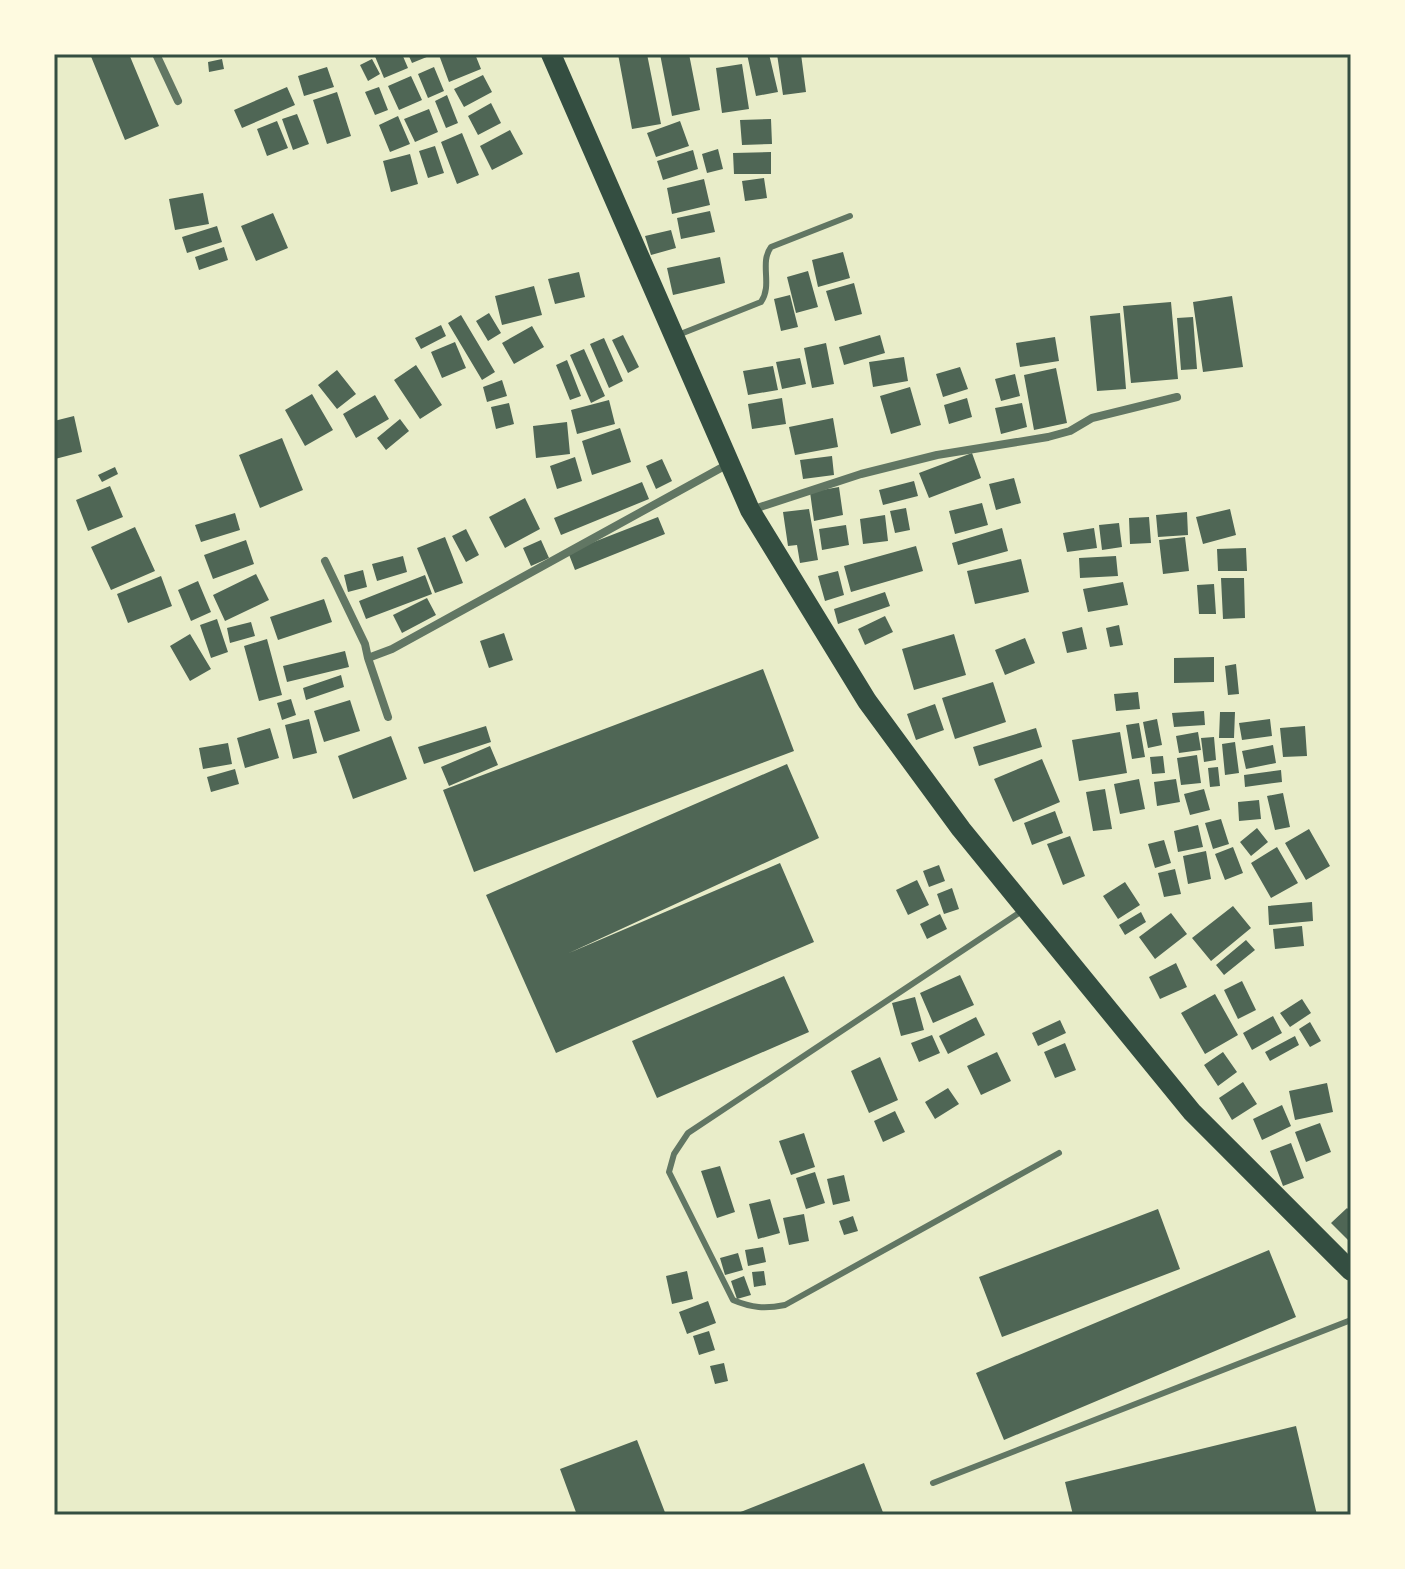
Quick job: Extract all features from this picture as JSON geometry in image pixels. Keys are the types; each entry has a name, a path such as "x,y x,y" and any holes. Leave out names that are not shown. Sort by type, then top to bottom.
{"main road":[{"path":"551,54 750,510 867,701 961,829 1192,1112 1351,1271"}],"street":[{"path":"156,54 178,101"},
{"path":"750,510 861,474 937,455 1048,437 1070,431 1092,418 1177,397"},
{"path":"368,658 392,649 731,463"},
{"path":"325,561 365,644 388,717"}],"lane":[{"path":"675,336 761,302 766,294 766,253 771,247 850,216"},
{"path":"1025,909 688,1133 674,1154 669,1172 733,1300 748,1307 766,1309 785,1305 1059,1153"},
{"path":"933,1483 1351,1320"}],"building":[{"path":"90,54 129,54 159,126 125,140"},
{"path":"374,54 402,54 408,68 384,78"},
{"path":"408,54 434,54 412,63"},
{"path":"475,54 481,69 449,82 439,55"},
{"path":"618,54 647,54 661,124 632,129"},
{"path":"660,54 689,54 700,110 672,116"},
{"path":"747,54 769,54 778,92 756,96"},
{"path":"777,54 801,54 806,92 783,95"},
{"path":"222,59 224,69 209,72 208,62"},
{"path":"372,59 380,74 368,81 360,65"},
{"path":"742,64 749,109 722,113 716,68"},
{"path":"327,67 334,87 304,96 298,76"},
{"path":"434,67 444,91 428,98 418,74"},
{"path":"483,75 492,92 464,107 454,89"},
{"path":"411,76 422,100 399,110 388,86"},
{"path":"287,87 295,105 242,128 234,110"},
{"path":"379,87 388,110 375,115 365,92"},
{"path":"337,92 351,136 327,144 313,100"},
{"path":"447,95 458,123 446,128 435,101"},
{"path":"491,103 501,123 478,135 468,116"},
{"path":"429,109 438,132 415,142 404,119"},
{"path":"297,114 309,144 293,150 282,119"},
{"path":"398,116 410,144 390,152 379,125"},
{"path":"771,119 772,144 742,145 740,120"},
{"path":"277,121 288,148 267,156 257,129"},
{"path":"680,121 689,146 656,157 647,133"},
{"path":"510,130 523,154 492,170 480,146"},
{"path":"462,133 479,175 457,184 441,142"},
{"path":"435,146 444,173 428,178 419,151"},
{"path":"718,149 723,169 707,173 702,154"},
{"path":"693,150 698,169 663,180 657,161"},
{"path":"771,152 771,174 734,174 733,153"},
{"path":"410,154 418,184 391,192 383,161"},
{"path":"764,178 767,198 745,201 742,181"},
{"path":"704,179 710,205 672,214 667,188"},
{"path":"203,193 209,224 175,230 169,199"},
{"path":"710,211 715,232 681,239 677,218"},
{"path":"273,213 288,248 256,261 241,226"},
{"path":"217,226 222,242 187,253 182,237"},
{"path":"671,230 676,248 651,255 645,236"},
{"path":"224,247 228,260 199,270 195,257"},
{"path":"843,252 850,278 818,287 812,260"},
{"path":"720,257 725,283 673,295 667,268"},
{"path":"808,271 818,307 796,313 787,277"},
{"path":"579,272 585,297 555,304 548,279"},
{"path":"854,283 862,314 835,321 826,291"},
{"path":"534,286 542,315 502,325 495,296"},
{"path":"790,295 798,327 781,331 774,299"},
{"path":"1232,296 1243,367 1203,372 1193,302"},
{"path":"1171,302 1178,379 1131,383 1123,306"},
{"path":"489,313 501,333 488,341 476,321"},
{"path":"1120,313 1126,389 1097,391 1090,316"},
{"path":"461,315 495,372 482,380 448,323"},
{"path":"1193,317 1197,369 1181,370 1177,318"},
{"path":"441,325 446,336 421,349 415,338"},
{"path":"532,326 544,347 514,364 502,343"},
{"path":"623,335 639,367 628,373 612,340"},
{"path":"880,335 885,353 844,365 839,347"},
{"path":"1055,337 1059,361 1020,367 1016,343"},
{"path":"604,338 623,381 609,388 590,344"},
{"path":"455,342 466,368 442,378 431,352"},
{"path":"826,343 834,384 812,388 804,348"},
{"path":"584,349 605,396 591,403 570,355"},
{"path":"904,357 908,381 873,387 869,362"},
{"path":"800,358 806,384 782,389 776,362"},
{"path":"567,360 581,396 570,400 556,365"},
{"path":"416,365 442,405 420,419 394,380"},
{"path":"773,366 778,390 748,395 743,371"},
{"path":"960,367 968,389 943,397 936,374"},
{"path":"1056,368 1067,423 1034,430 1024,375"},
{"path":"337,370 356,394 337,409 318,385"},
{"path":"1015,374 1020,396 1001,401 995,379"},
{"path":"502,380 507,396 487,402 483,387"},
{"path":"910,387 921,425 891,434 880,396"},
{"path":"312,394 333,430 305,446 285,410"},
{"path":"375,395 389,419 356,438 343,414"},
{"path":"782,398 786,424 752,429 748,404"},
{"path":"967,398 972,417 949,424 944,405"},
{"path":"609,400 615,424 577,434 571,410"},
{"path":"509,403 514,424 496,429 491,407"},
{"path":"1022,403 1027,427 1001,434 995,408"},
{"path":"74,416 82,452 55,459 54,421"},
{"path":"833,418 838,447 795,455 789,427"},
{"path":"400,419 409,431 386,450 377,438"},
{"path":"567,422 570,454 536,458 533,426"},
{"path":"620,428 631,462 592,475 582,441"},
{"path":"282,438 303,490 260,508 239,455"},
{"path":"972,453 981,478 929,498 919,473"},
{"path":"832,456 834,475 803,479 800,460"},
{"path":"575,457 582,481 557,489 550,466"},
{"path":"662,459 672,481 656,489 646,466"},
{"path":"115,467 118,474 102,482 98,475"},
{"path":"1014,478 1021,503 996,510 989,484"},
{"path":"914,481 918,496 883,505 879,490"},
{"path":"642,482 649,499 561,535 554,518"},
{"path":"110,486 123,517 88,531 76,500"},
{"path":"839,487 843,515 814,521 810,492"},
{"path":"525,498 540,529 505,548 489,517"},
{"path":"982,503 988,525 955,534 949,511"},
{"path":"906,508 910,530 895,533 890,511"},
{"path":"809,509 818,560 800,563 797,545 788,546 783,512"},
{"path":"1230,509 1236,535 1203,544 1196,517"},
{"path":"1187,512 1188,535 1158,537 1156,515"},
{"path":"235,513 240,530 201,542 195,525"},
{"path":"885,515 888,541 863,544 860,519"},
{"path":"658,517 665,534 575,570 568,552"},
{"path":"1149,517 1151,543 1130,544 1129,518"},
{"path":"1119,523 1122,547 1102,550 1099,525"},
{"path":"846,525 849,545 822,550 819,529"},
{"path":"135,527 155,571 111,590 91,547"},
{"path":"1002,528 1008,551 958,565 952,543"},
{"path":"1094,528 1097,548 1067,552 1063,533"},
{"path":"466,529 479,555 466,562 452,536"},
{"path":"445,537 463,583 435,593 417,548"},
{"path":"1185,537 1189,571 1163,574 1159,540"},
{"path":"246,540 254,564 213,579 204,555"},
{"path":"541,540 549,558 531,566 523,548"},
{"path":"916,546 923,571 851,592 844,566"},
{"path":"1246,548 1247,571 1218,571 1217,549"},
{"path":"403,556 407,572 377,581 372,564"},
{"path":"1116,556 1118,576 1080,578 1079,558"},
{"path":"1021,559 1029,592 975,604 967,571"},
{"path":"363,570 367,587 348,592 344,575"},
{"path":"838,571 844,595 825,601 818,576"},
{"path":"256,574 269,600 225,621 213,595"},
{"path":"425,575 432,594 366,619 359,601"},
{"path":"161,576 172,606 128,623 117,594"},
{"path":"1221,578 1244,578 1245,618 1223,619"},
{"path":"198,581 211,612 191,621 178,590"},
{"path":"1123,582 1128,605 1088,612 1083,589"},
{"path":"1214,584 1216,614 1199,614 1197,585"},
{"path":"885,592 890,606 838,624 834,609"},
{"path":"427,598 436,615 402,633 393,615"},
{"path":"324,599 332,622 278,640 270,617"},
{"path":"885,616 893,632 865,645 858,629"},
{"path":"217,619 228,652 211,658 200,625"},
{"path":"251,622 255,636 230,643 227,628"},
{"path":"1119,625 1123,645 1110,647 1106,628"},
{"path":"1082,627 1087,649 1067,653 1062,632"},
{"path":"504,633 513,660 489,668 480,641"},
{"path":"190,634 211,669 190,681 170,646"},
{"path":"954,634 966,675 914,690 902,649"},
{"path":"1025,638 1035,663 1005,675 995,650"},
{"path":"267,639 282,695 259,701 244,646"},
{"path":"345,651 349,667 287,682 283,666"},
{"path":"1214,657 1214,682 1174,683 1174,658"},
{"path":"1236,664 1239,694 1228,695 1225,666"},
{"path":"763,669 794,751 474,872 443,790"},
{"path":"341,675 344,687 306,700 303,688"},
{"path":"993,682 1006,722 955,739 942,698"},
{"path":"1138,692 1140,709 1116,711 1114,694"},
{"path":"291,699 296,715 282,720 277,703"},
{"path":"350,700 360,731 324,742 314,711"},
{"path":"935,704 944,730 916,740 907,714"},
{"path":"1204,711 1205,725 1174,727 1172,713"},
{"path":"1220,712 1235,712 1234,738 1219,738"},
{"path":"309,719 317,753 293,759 285,725"},
{"path":"1157,719 1162,745 1148,748 1143,722"},
{"path":"1270,719 1272,736 1242,740 1239,723"},
{"path":"1139,723 1145,757 1132,759 1126,725"},
{"path":"486,726 491,742 424,764 418,747"},
{"path":"1305,726 1307,756 1283,757 1280,728"},
{"path":"270,728 279,758 245,768 237,738"},
{"path":"1036,728 1042,747 979,766 973,747"},
{"path":"1120,732 1127,773 1079,781 1072,740"},
{"path":"1198,732 1201,750 1179,753 1176,736"},
{"path":"391,736 407,779 353,799 338,756"},
{"path":"1214,737 1216,760 1204,762 1201,738"},
{"path":"1235,742 1239,773 1225,775 1222,744"},
{"path":"228,743 232,764 203,769 199,748"},
{"path":"1273,745 1276,763 1246,769 1242,751"},
{"path":"490,746 498,765 449,786 441,767"},
{"path":"1197,755 1201,783 1181,785 1177,758"},
{"path":"1163,756 1165,773 1152,774 1150,757"},
{"path":"1042,759 1060,802 1013,822 994,779"},
{"path":"787,764 819,838 569,953 780,863 814,942 556,1053 486,895"},
{"path":"1218,767 1220,786 1210,787 1208,768"},
{"path":"235,769 239,784 211,792 207,777"},
{"path":"1281,770 1282,782 1245,787 1244,775"},
{"path":"1139,779 1145,809 1120,814 1114,784"},
{"path":"1176,779 1180,802 1157,806 1154,782"},
{"path":"1105,789 1112,829 1093,831 1086,792"},
{"path":"1204,789 1210,810 1190,815 1184,794"},
{"path":"1283,793 1290,827 1275,830 1267,796"},
{"path":"1259,800 1261,819 1239,821 1238,802"},
{"path":"1055,811 1063,833 1032,845 1024,823"},
{"path":"1221,819 1229,844 1213,849 1205,823"},
{"path":"1198,825 1203,847 1178,852 1174,831"},
{"path":"1257,828 1268,842 1251,856 1240,842"},
{"path":"1309,829 1330,866 1306,880 1285,843"},
{"path":"1070,836 1085,876 1063,885 1047,844"},
{"path":"1164,840 1171,863 1155,868 1148,844"},
{"path":"1233,847 1243,873 1225,880 1215,854"},
{"path":"1277,847 1298,883 1271,898 1251,863"},
{"path":"1206,851 1211,879 1188,884 1183,856"},
{"path":"939,865 945,881 929,887 923,871"},
{"path":"1175,869 1181,894 1164,897 1158,873"},
{"path":"917,880 929,905 908,915 896,890"},
{"path":"1125,882 1140,905 1118,919 1103,896"},
{"path":"952,888 959,909 944,914 937,894"},
{"path":"1312,902 1313,921 1269,925 1268,906"},
{"path":"1233,906 1251,928 1211,961 1192,938"},
{"path":"1141,912 1146,922 1125,935 1119,925"},
{"path":"1171,913 1187,934 1155,959 1139,937"},
{"path":"940,914 947,929 927,939 920,924"},
{"path":"1302,926 1304,946 1275,949 1273,929"},
{"path":"1246,940 1255,950 1224,975 1216,965"},
{"path":"1176,963 1187,987 1160,999 1149,977"},
{"path":"960,975 974,1005 933,1023 920,993"},
{"path":"784,976 809,1032 657,1098 632,1041"},
{"path":"1242,981 1256,1010 1238,1019 1224,990"},
{"path":"1215,994 1238,1035 1205,1054 1181,1013"},
{"path":"915,997 924,1030 901,1036 892,1003"},
{"path":"1302,999 1311,1013 1290,1027 1280,1013"},
{"path":"1273,1016 1282,1033 1252,1050 1243,1033"},
{"path":"976,1017 985,1035 948,1054 939,1036"},
{"path":"1060,1020 1066,1033 1038,1046 1032,1033"},
{"path":"1310,1022 1321,1041 1310,1047 1299,1029"},
{"path":"932,1035 940,1053 919,1062 911,1043"},
{"path":"1295,1036 1299,1045 1270,1061 1265,1052"},
{"path":"1065,1043 1076,1070 1055,1078 1044,1052"},
{"path":"997,1052 1011,1081 981,1095 967,1066"},
{"path":"1223,1052 1237,1072 1218,1086 1204,1065"},
{"path":"880,1057 898,1100 869,1113 851,1071"},
{"path":"1243,1082 1257,1104 1232,1120 1219,1098"},
{"path":"1327,1083 1333,1112 1295,1120 1289,1091"},
{"path":"948,1088 959,1104 935,1119 925,1102"},
{"path":"1282,1105 1291,1126 1262,1140 1253,1119"},
{"path":"895,1111 905,1132 883,1142 874,1121"},
{"path":"1320,1123 1331,1152 1306,1162 1295,1132"},
{"path":"804,1133 815,1167 791,1175 779,1141"},
{"path":"1291,1143 1304,1178 1283,1186 1270,1151"},
{"path":"720,1166 735,1212 717,1218 701,1171"},
{"path":"815,1172 825,1203 806,1209 796,1178"},
{"path":"844,1175 850,1201 833,1205 827,1179"},
{"path":"770,1199 780,1233 758,1239 749,1204"},
{"path":"1347,1208 1351,1212 1351,1238 1348,1240 1331,1223"},
{"path":"1158,1209 1180,1269 1002,1337 979,1277"},
{"path":"804,1214 809,1241 789,1245 783,1218"},
{"path":"853,1216 858,1231 844,1235 839,1221"},
{"path":"763,1247 766,1262 748,1266 745,1250"},
{"path":"1269,1250 1296,1317 1004,1440 976,1373"},
{"path":"738,1253 743,1270 725,1275 720,1258"},
{"path":"687,1271 693,1299 672,1304 666,1276"},
{"path":"764,1271 766,1285 754,1287 752,1272"},
{"path":"744,1276 751,1295 737,1299 731,1281"},
{"path":"708,1301 716,1323 687,1334 679,1312"},
{"path":"709,1331 715,1350 699,1355 693,1336"},
{"path":"724,1363 728,1381 715,1384 710,1366"},
{"path":"1296,1426 1317,1515 1073,1515 1065,1482"},
{"path":"637,1440 666,1515 577,1515 560,1469"},
{"path":"864,1463 884,1515 733,1515"}]}
